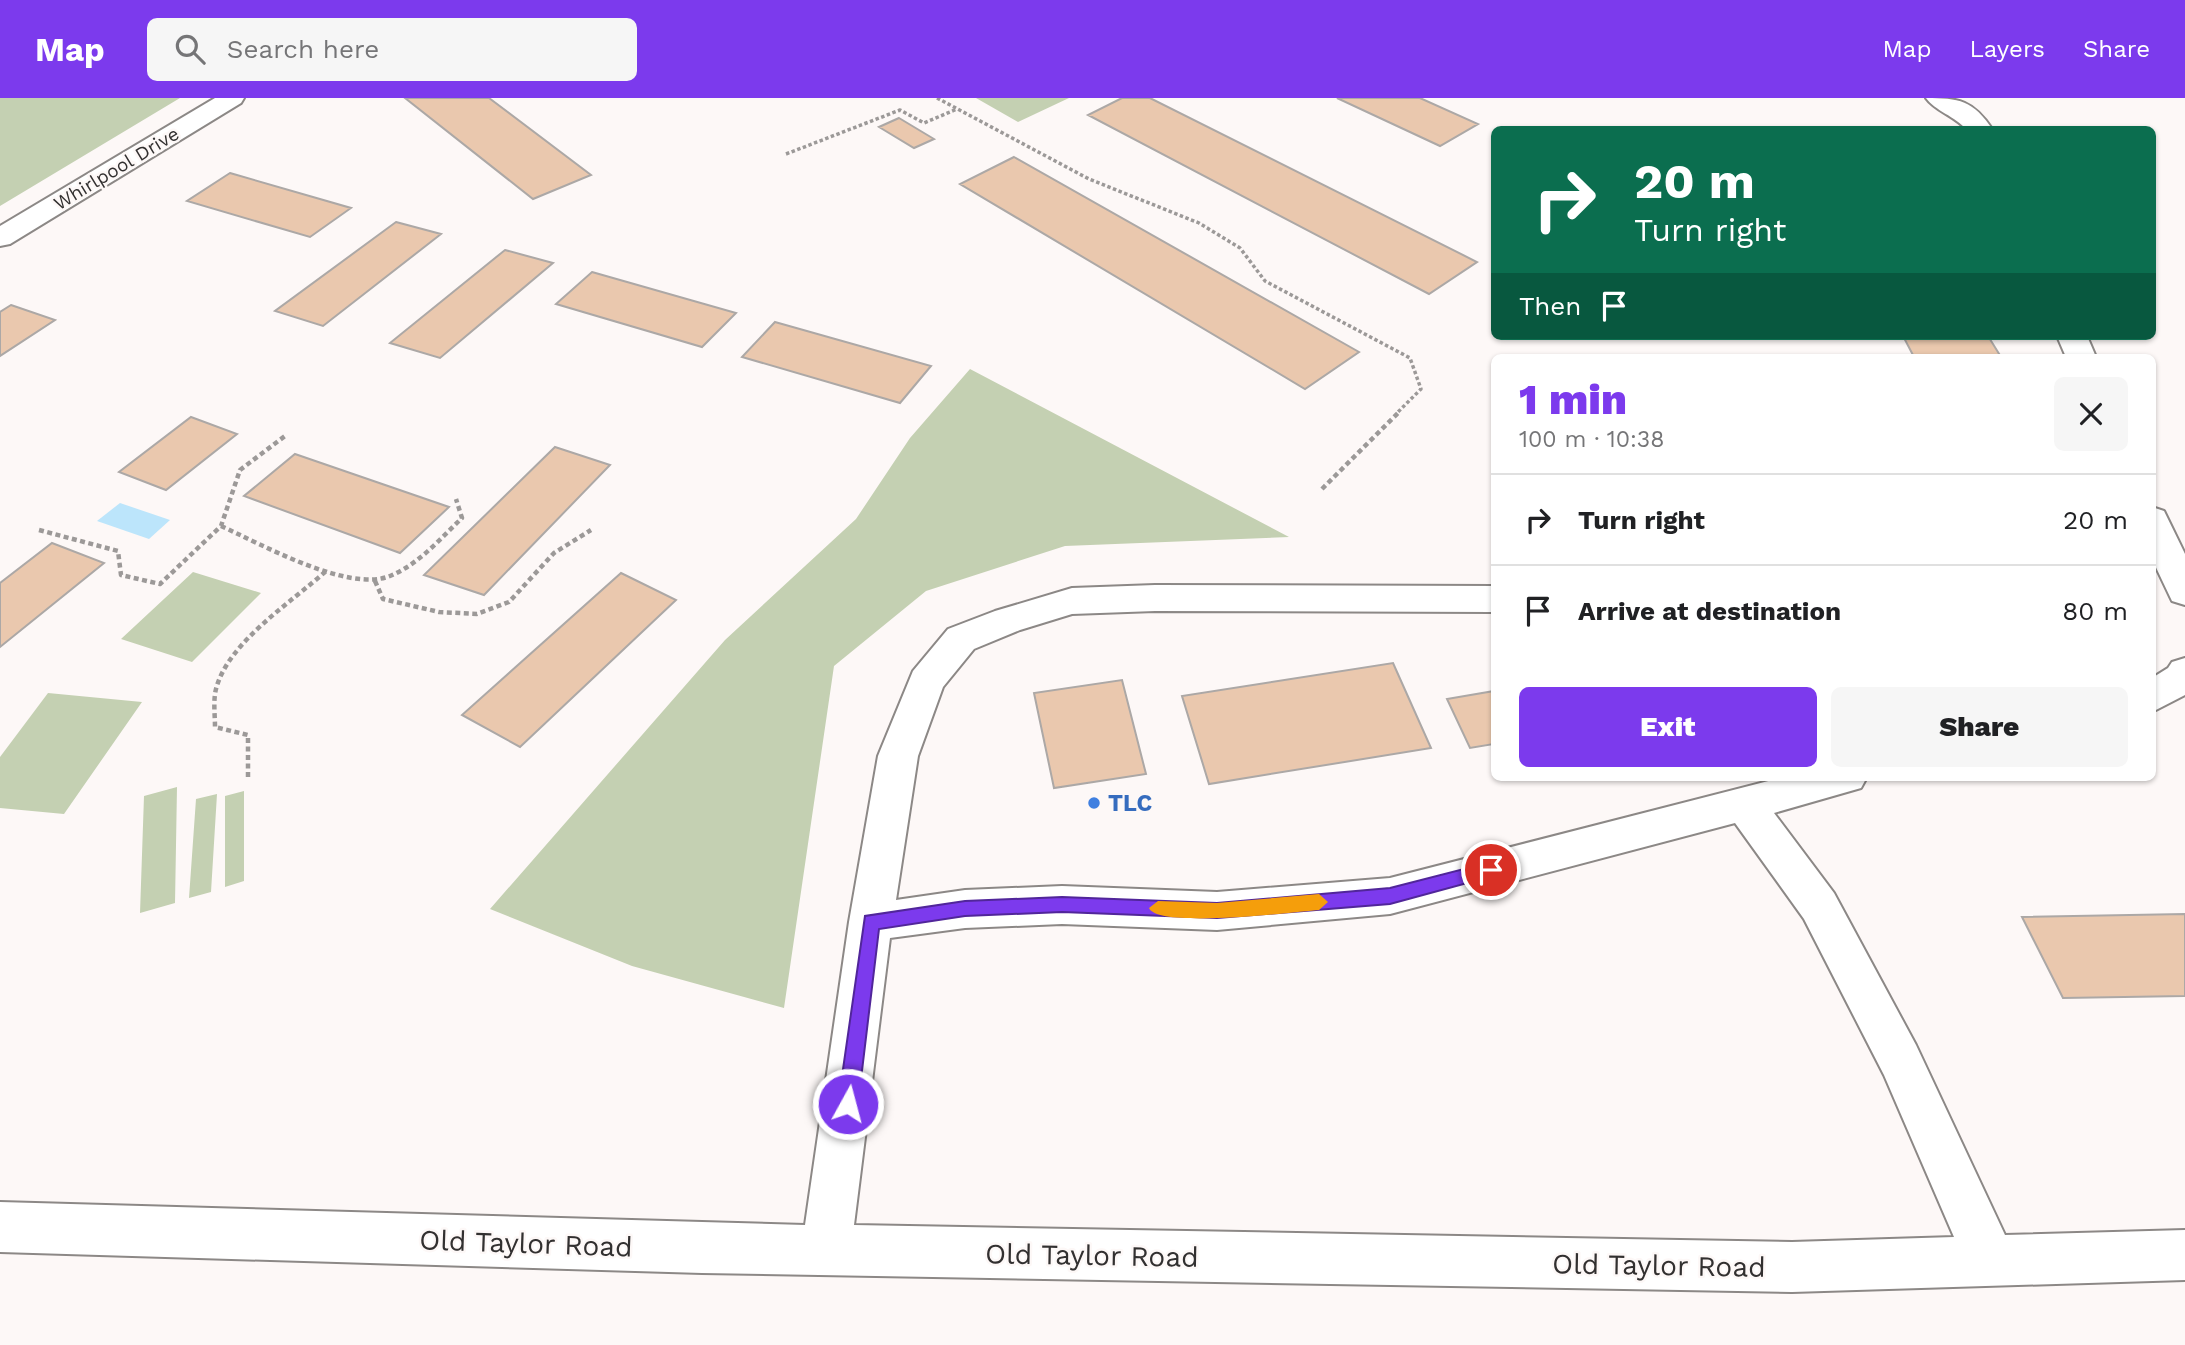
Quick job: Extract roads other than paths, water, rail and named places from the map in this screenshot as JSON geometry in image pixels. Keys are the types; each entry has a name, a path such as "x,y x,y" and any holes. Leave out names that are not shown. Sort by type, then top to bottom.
{"street":[{"name":"Whirlpool Drive","path":"0,238 232,98"},
{"path":"1938,98 1965,112 1977,126"},
{"path":"2156,528 2185,593"},
{"path":"826,1250 845,1130 871,922 898,756 926,681 961,639 1008,620 1072,601 1155,598 1491,599"},
{"path":"2156,694 2184,677 2185,672"},
{"path":"871,922 965,909 1062,905 1217,911 1390,896 1832,781"},
{"path":"1744,804 1819,906 1900,1060 1991,1261"},
{"name":"Old Taylor Road","path":"0,1227 826,1250 1792,1268 2185,1255"}],"water":[{"path":"120,503 170,520 149,539 97,521"}],"place":[{"name":"TLC","path":"1094,803"}]}
